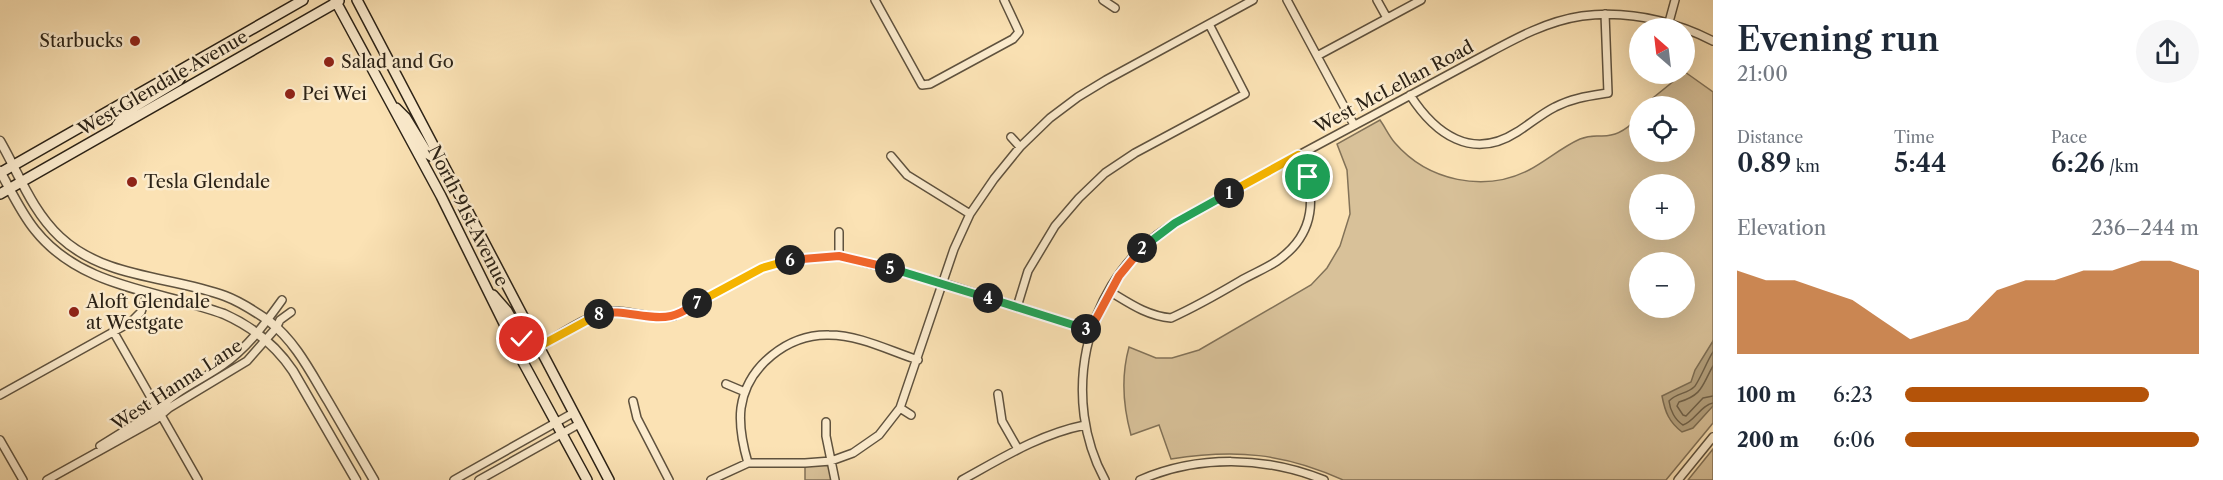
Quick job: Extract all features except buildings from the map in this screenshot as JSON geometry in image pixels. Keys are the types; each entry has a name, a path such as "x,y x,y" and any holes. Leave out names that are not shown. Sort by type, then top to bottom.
{"main road":[{"name":"West Glendale Avenue","path":"0,172 303,0"},
{"name":"North 91st Avenue","path":"357,0 609,480"},
{"name":"West Glendale Avenue","path":"0,194 338,1"},
{"name":"North 91st Avenue","path":"338,1 452,218 519,355 587,480"},
{"path":"113,130 128,111 178,81 181,77 179,71"},
{"path":"390,102 406,117 428,154 438,156"},
{"path":"486,286 501,303 525,343 538,347"}],"street":[{"path":"875,0 922,84 930,84 1013,39 1019,32 1004,0"},
{"path":"1103,0 1115,8"},
{"path":"711,480 748,463 831,461 853,453 879,435 900,408 943,283 970,214 1020,147 1050,118 1078,97 1254,0"},
{"path":"1287,0 1354,125"},
{"path":"1377,0 1387,18"},
{"path":"1317,56 1421,0"},
{"path":"1670,18 1675,0"},
{"path":"1410,95 1430,123 1445,135 1471,144 1491,144 1515,133 1554,107 1576,98 1608,93 1605,14"},
{"name":"West McLellan Road","path":"1105,480 1096,463 1085,425 1084,356 1090,330 1109,291 1135,256 1156,235 1298,155 1537,29 1568,19 1605,14 1654,18"},
{"path":"1017,307 1028,271 1055,226 1096,181 1135,153 1245,94 1209,24"},
{"name":"West McLellan Road","path":"1695,33 1713,41"},
{"path":"1011,137 1020,147"},
{"path":"0,141 42,216 55,232 74,249 112,268 226,297 268,321 287,337 374,480"},
{"path":"1109,291 1157,317 1171,318 1276,261 1297,242 1305,229 1311,209 1310,187 1298,155"},
{"path":"891,156 907,175 970,214"},
{"path":"0,172 29,223 42,239 80,268 100,278 224,314 267,339 293,371 356,480"},
{"path":"839,232 839,256"},
{"path":"538,347 598,315 618,311 664,317 674,316 762,268 796,259 839,256 943,283 1090,330"},
{"path":"0,395 135,319 144,306 148,292"},
{"name":"West Hanna Lane","path":"160,413 165,401 196,383 249,344 282,300"},
{"name":"West Hanna Lane","path":"47,480 242,366 267,339 280,320 291,312"},
{"path":"113,331 198,480"},
{"path":"748,463 741,428 741,409 745,392 755,373 774,353 788,344 802,339 829,335 846,337 918,360"},
{"path":"726,384 745,392"},
{"path":"998,394 1002,421 1018,449"},
{"path":"633,401 637,418 669,480"},
{"path":"900,408 911,415"},
{"path":"454,480 573,412"},
{"path":"826,422 826,436 835,480"},
{"path":"479,480 579,424"},
{"path":"962,480 1018,449 1053,433 1085,425"},
{"path":"1678,480 1713,437"},
{"path":"0,440 23,480"},
{"path":"1140,480 1157,473 1192,465 1235,461 1275,465 1324,480"}],"shaded area":[{"path":"1695,79 1713,92 1713,423 1666,480 1343,480 1300,464 1259,456 1217,454 1171,459 1159,425 1131,435 1124,391 1129,347 1156,358 1172,358 1199,350 1311,285 1327,268 1340,246 1350,214 1347,170 1337,144 1380,120 1395,143 1408,156 1440,174 1476,182 1512,177 1529,170 1580,139 1590,136 1607,136 1629,126 1629,162 1695,162 1695,96 1655,96 1670,84 1695,84"},
{"path":"1713,449 1713,480 1688,480"},
{"path":"831,461 835,480 805,480 805,463"}],"water":[{"path":"1713,341 1713,406 1693,428 1682,432 1668,416 1662,396 1691,382 1695,370"}],"place":[{"name":"Starbucks","path":"135,41"},
{"name":"Salad and Go","path":"329,62"},
{"name":"Pei Wei","path":"290,94"},
{"name":"Tesla Glendale","path":"132,182"},
{"name":"Aloft Glendale at Westgate","path":"74,312"}],"route":[{"path":"522,339 531,346 538,347 585,321 609,312 674,316 762,268 777,262 819,256 839,256 882,266 1090,330 1119,276 1140,249 1156,235 1298,155 1308,177"}]}
